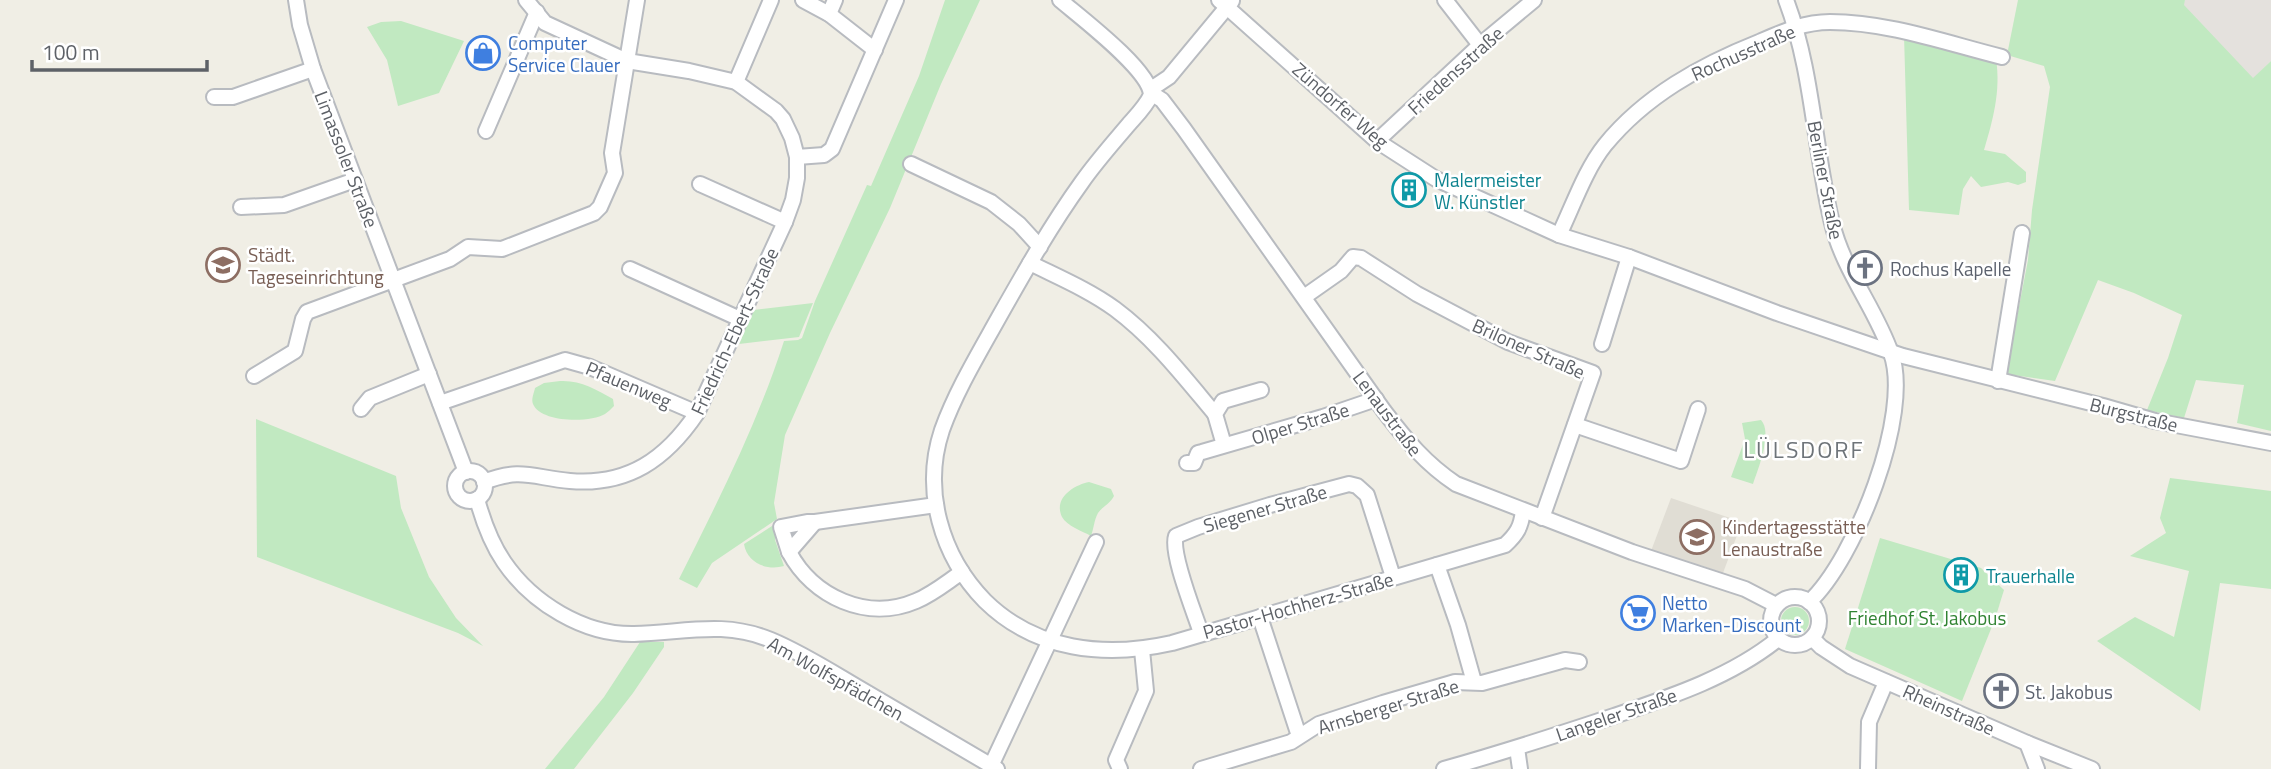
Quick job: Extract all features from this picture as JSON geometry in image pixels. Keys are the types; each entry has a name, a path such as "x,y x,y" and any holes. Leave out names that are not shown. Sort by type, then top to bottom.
{"street":[{"name":"Limassoler Straße","path":"296,0 300,26 313,69 466,472"},
{"path":"526,0 545,23 626,61 716,76 736,82 771,0"},
{"path":"254,376 295,351 307,312 450,259 468,247 502,249 587,217 600,207 615,173 612,153 637,0"},
{"path":"803,0 829,14 875,50"},
{"path":"829,14 835,0"},
{"path":"797,157 824,155 832,149 896,0"},
{"name":"Lenaustraße","path":"1060,0 1100,33 1147,80 1150,89 1184,129 1412,449 1443,476 1456,484 1523,511 1632,552 1745,589 1776,605"},
{"path":"1445,0 1480,45"},
{"name":"Friedensstraße","path":"1377,141 1480,45 1534,0"},
{"name":"Berliner Straße","path":"1786,0 1796,26 1835,236 1891,352"},
{"name":"Pastor-Hochherz-Straße","path":"1226,2 1169,77 1150,89 1148,101 1082,181 1030,263 962,384 942,431 934,475 936,505 944,537 962,572 977,593 1007,620 1049,641 1105,650 1142,650 1505,545 1516,535 1523,511"},
{"name":"Zündorfer Weg","path":"1226,2 1377,141 1436,179 1559,235 1629,257 1777,313 1891,352"},
{"path":"486,131 537,12"},
{"name":"Rochusstraße","path":"1559,235 1594,161 1604,146 1639,111 1697,70 1796,26 1829,22 1866,25 2002,57"},
{"path":"214,97 233,97 313,69"},
{"name":"Friedrich-Ebert-Straße","path":"484,482 517,473 577,481 619,476 662,455 682,435 697,413 785,222 797,178 797,157 783,119 768,104 736,82"},
{"path":"911,164 990,202 1019,224 1040,247"},
{"path":"241,207 284,205 355,180"},
{"path":"700,184 785,222"},
{"path":"1998,381 2022,233"},
{"name":"Briloner Straße","path":"1304,297 1341,271 1353,257 1361,258 1417,294 1508,342 1593,373 1542,518"},
{"path":"1602,344 1629,257"},
{"path":"1030,263 1088,292 1126,317 1165,355 1215,414 1223,401 1261,390"},
{"path":"630,269 740,318"},
{"path":"1809,601 1821,592 1853,537 1886,452 1896,406 1897,386 1891,352"},
{"name":"Burgstraße","path":"1891,352 2155,421 2271,443"},
{"name":"Pfauenweg","path":"440,403 565,360 590,367 697,413"},
{"path":"361,409 370,398 429,374"},
{"name":"Olper Straße","path":"1187,464 1194,463 1198,453 1376,399"},
{"path":"1575,425 1681,461 1698,409"},
{"name":"Olper Straße","path":"1215,414 1224,445"},
{"path":"466,472 477,473 484,482 484,490 477,499 465,500 456,491 457,479 466,472"},
{"name":"Siegener Straße","path":"1201,634 1177,558 1174,542 1176,536 1269,505 1349,484 1357,486 1367,495 1393,577"},
{"name":"Am Wolfspfädchen","path":"477,499 489,534 504,563 532,593 557,612 597,628 631,634 717,628 751,633 769,639 800,654 994,767"},
{"path":"936,505 782,527 789,552 797,567 814,585 842,602 869,608 895,607 917,601 962,572"},
{"path":"789,552 815,522"},
{"path":"994,767 1096,542"},
{"path":"1437,565 1474,682"},
{"path":"1788,597 1809,601 1818,612 1819,619 1812,638 1799,645 1784,643 1778,639 1770,619 1776,605 1788,597"},
{"path":"1259,617 1299,736"},
{"name":"Rheinstraße","path":"1812,638 1839,659 1886,682 2092,769"},
{"name":"Langeler Straße","path":"1444,769 1517,748 1666,698 1731,670 1757,656 1778,639"},
{"path":"1120,769 1116,760 1146,691 1142,650"},
{"name":"Arnsberger Straße","path":"1201,769 1291,742 1319,724 1455,682 1482,683 1565,660 1579,662"},
{"path":"1868,769 1869,722 1886,682"},
{"path":"2027,743 2037,769"},
{"path":"1517,748 1520,769"}],"shaded area":[{"path":"2185,0 2271,0 2271,61 2253,79 2183,5"},
{"name":"Kindertagesstätte Lenaustraße","path":"1671,498 1742,522 1723,573 1700,565 1699,569 1651,551"}],"green space":[{"path":"945,0 980,0 941,84 890,208 785,435 774,503 777,519 712,563 697,588 679,579 749,433 784,341 802,338 815,301 867,185 871,186 919,76"},
{"path":"2018,0 2185,0 2184,5 2253,78 2271,61 2271,431 2237,423 2244,385 2196,380 2184,418 2147,410 2182,315 2098,280 2055,381 2006,374 2028,260 2032,210 2050,87 2044,66 2007,55"},
{"path":"401,21 464,41 439,93 398,106 387,60 367,27 381,22"},
{"path":"1904,35 1996,59 1997,94 1984,150 2005,154 2026,172 2026,182 1981,187 1971,176 1963,189 1959,215 1909,210"},
{"path":"813,303 799,337 739,344 753,310"},
{"path":"575,382 594,389 613,399 614,406 605,414 589,419 555,418 546,415 533,404 535,388 544,383"},
{"path":"256,419 396,476 401,508 429,577 456,618 483,646 458,633 257,557"},
{"path":"1761,420 1766,433 1765,442 1753,484 1731,477 1745,439 1742,423"},
{"path":"2170,478 2271,491 2271,589 2220,583 2200,711 2097,641 2135,617 2174,637 2189,571 2130,556 2166,533 2160,518"},
{"path":"1089,482 1111,489 1114,496 1098,513 1091,536 1067,523 1060,510 1063,498 1071,489"},
{"path":"772,526 776,531 775,540 784,566 759,564 753,561 746,551 744,544"},
{"name":"Friedhof St. Jakobus","path":"1880,538 1981,568 2004,590 1962,701 1845,649"},
{"path":"1795,607 1805,611 1809,621 1805,631 1795,635 1785,631 1781,621 1785,611"},
{"path":"640,642 664,642 664,647 633,693 574,769 545,769 604,697"}],"place":[{"name":"Computer Service Clauer","path":"483,53"},
{"name":"Malermeister W. Künstler","path":"1409,190"},
{"name":"Städt. Tageseinrichtung","path":"223,265"},
{"name":"Rochus Kapelle","path":"1865,268"},
{"name":"Kindertagesstätte Lenaustraße","path":"1697,537"},
{"name":"Trauerhalle","path":"1961,575"},
{"name":"Netto Marken-Discount","path":"1638,613"},
{"name":"St. Jakobus","path":"2001,691"}],"district":[{"name":"LÜLSDORF","path":"1804,449"}]}
